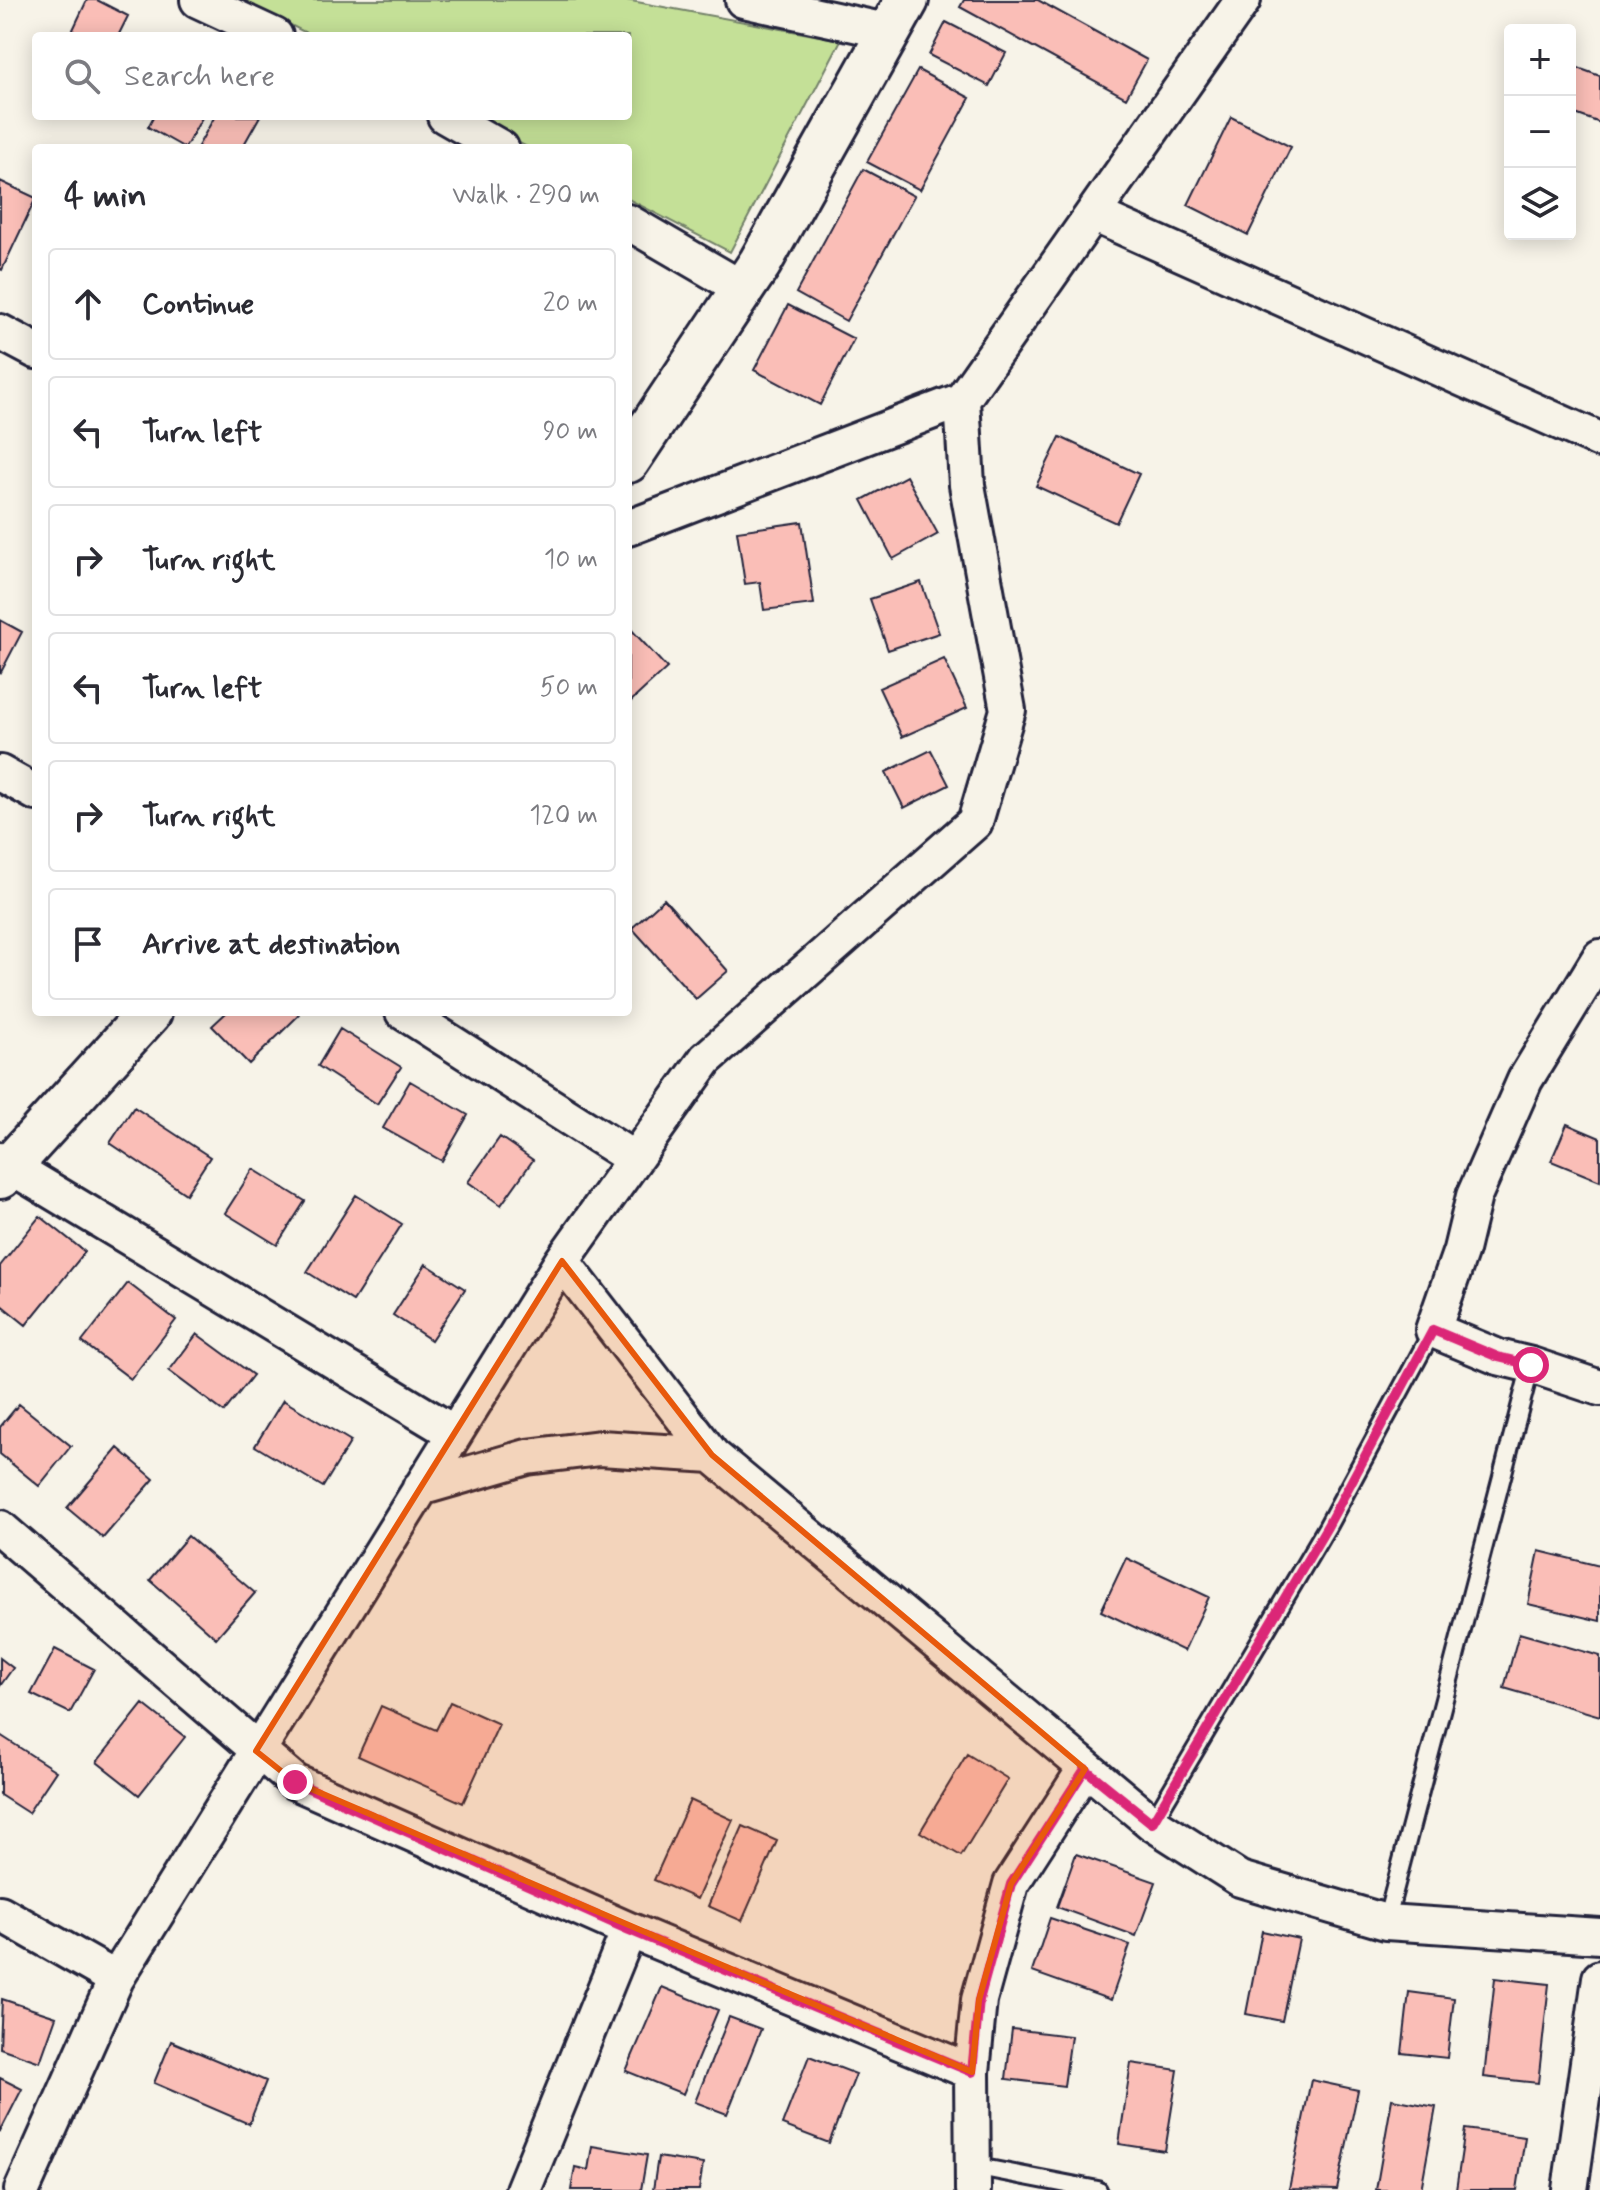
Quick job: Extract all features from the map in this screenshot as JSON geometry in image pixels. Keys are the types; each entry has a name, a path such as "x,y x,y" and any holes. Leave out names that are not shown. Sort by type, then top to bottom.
{"street":[{"path":"198,0 266,32"},
{"path":"632,455 743,289 899,16 743,0"},
{"path":"632,526 962,400 1243,0"},
{"path":"452,120 494,144"},
{"path":"1093,214 1600,440"},
{"path":"632,224 743,289"},
{"path":"0,332 32,349"},
{"path":"22,2190 116,1979 562,1261 706,1059 975,822 1008,710 967,485 962,400"},
{"path":"0,773 32,791"},
{"path":"1600,957 1525,1080 1474,1196 1461,1250 1433,1330 1498,1357 1600,1388"},
{"path":"146,1016 3,1168 454,1433"},
{"path":"409,1016 634,1159"},
{"path":"562,1261 712,1455 1152,1823 1240,1879 1386,1922 1600,1936"},
{"path":"420,1488 527,1457 600,1448 712,1455"},
{"path":"0,1528 295,1782 629,1930 972,2072"},
{"path":"973,2178 972,2072 979,2000 1011,1884 1085,1769"},
{"path":"0,1913 116,1979"},
{"path":"523,2190 629,1930"},
{"path":"1570,2190 1600,1978"}],"lane":[{"path":"1152,1823 1327,1527 1433,1330"},
{"path":"1386,1922 1531,1365"},
{"path":"973,2178 1098,2190"}],"highlighted area":[{"path":"562,1261 712,1455 1085,1769 1011,1884 979,2000 972,2072 295,1782 256,1751"}],"green space":[{"path":"242,0 626,0 841,40 730,252 632,201 632,144 521,144 475,120 632,120 632,32 304,32"}],"building":[{"path":"87,0 97,0 128,16 120,32 72,32"},
{"path":"964,0 1038,0 1147,60 1126,98 960,7"},
{"path":"946,22 1006,53 989,86 929,55"},
{"path":"1576,67 1600,76 1600,123 1576,114"},
{"path":"918,70 970,98 920,190 867,162"},
{"path":"1231,117 1291,147 1248,235 1188,205"},
{"path":"152,120 201,120 187,144 178,144 148,127"},
{"path":"213,120 258,120 244,144 199,144"},
{"path":"863,169 914,196 846,321 796,293"},
{"path":"0,181 32,196 32,206 0,269"},
{"path":"788,305 854,339 820,405 754,370"},
{"path":"1060,437 1139,474 1116,523 1036,486"},
{"path":"906,476 938,534 893,559 862,500"},
{"path":"802,522 814,604 764,610 760,582 745,584 737,531"},
{"path":"921,582 939,633 888,650 870,599"},
{"path":"0,620 22,632 0,674"},
{"path":"632,630 667,668 632,700"},
{"path":"944,659 967,708 902,737 879,688"},
{"path":"931,750 949,785 904,808 886,772"},
{"path":"664,899 728,971 696,999 632,928"},
{"path":"223,1016 298,1016 249,1064 212,1026"},
{"path":"340,1029 401,1067 377,1104 318,1066"},
{"path":"410,1081 468,1115 442,1161 383,1128"},
{"path":"134,1107 210,1157 186,1194 110,1143"},
{"path":"1567,1124 1600,1138 1600,1181 1551,1161"},
{"path":"500,1137 533,1160 501,1205 468,1182"},
{"path":"253,1169 305,1201 277,1245 225,1213"},
{"path":"356,1195 402,1224 353,1301 307,1272"},
{"path":"40,1216 85,1252 26,1325 0,1304 0,1266"},
{"path":"426,1264 465,1289 431,1340 393,1315"},
{"path":"128,1283 176,1320 131,1379 82,1342"},
{"path":"197,1334 253,1375 224,1412 169,1371"},
{"path":"283,1400 351,1441 323,1487 255,1446"},
{"path":"19,1404 71,1446 39,1486 0,1454 0,1427"},
{"path":"118,1448 154,1479 103,1538 67,1508"},
{"path":"188,1536 255,1593 216,1638 150,1580"},
{"path":"1539,1551 1600,1566 1600,1621 1528,1604"},
{"path":"1126,1558 1209,1597 1184,1651 1101,1611"},
{"path":"1519,1633 1600,1656 1600,1716 1504,1688"},
{"path":"55,1649 94,1669 70,1713 31,1694"},
{"path":"0,1658 13,1668 0,1686"},
{"path":"450,1702 499,1724 463,1803 358,1756 381,1706 436,1730"},
{"path":"143,1704 185,1737 139,1795 97,1762"},
{"path":"0,1735 56,1771 28,1813 0,1795"},
{"path":"967,1754 1008,1779 961,1856 920,1832"},
{"path":"690,1800 733,1820 697,1899 654,1880"},
{"path":"743,1826 777,1841 742,1921 708,1906"},
{"path":"1076,1854 1156,1882 1136,1936 1057,1907"},
{"path":"1050,1918 1130,1945 1111,2000 1032,1972"},
{"path":"1262,1931 1299,1939 1282,2021 1246,2014"},
{"path":"1495,1978 1549,1984 1538,2083 1484,2077"},
{"path":"662,1987 718,2010 683,2094 626,2071"},
{"path":"1409,1992 1454,1998 1447,2058 1402,2053"},
{"path":"2,1999 56,2017 40,2062 0,2048"},
{"path":"729,2017 761,2029 727,2114 695,2102"},
{"path":"1012,2029 1071,2036 1064,2086 1006,2079"},
{"path":"171,2041 266,2081 249,2124 154,2083"},
{"path":"809,2056 856,2074 829,2143 782,2125"},
{"path":"1131,2063 1178,2070 1165,2151 1119,2144"},
{"path":"0,2078 22,2089 0,2132"},
{"path":"1311,2080 1358,2090 1337,2190 1289,2189"},
{"path":"1392,2099 1436,2107 1421,2190 1376,2190"},
{"path":"1465,2129 1525,2137 1517,2190 1456,2190"},
{"path":"592,2146 647,2155 641,2190 571,2190 575,2167 588,2170"},
{"path":"658,2157 703,2164 699,2190 653,2190"}],"route":[{"path":"295,1782 629,1930 972,2072 979,2000 1011,1884 1085,1769 1152,1823 1327,1527 1433,1330 1498,1357 1531,1365"}]}
